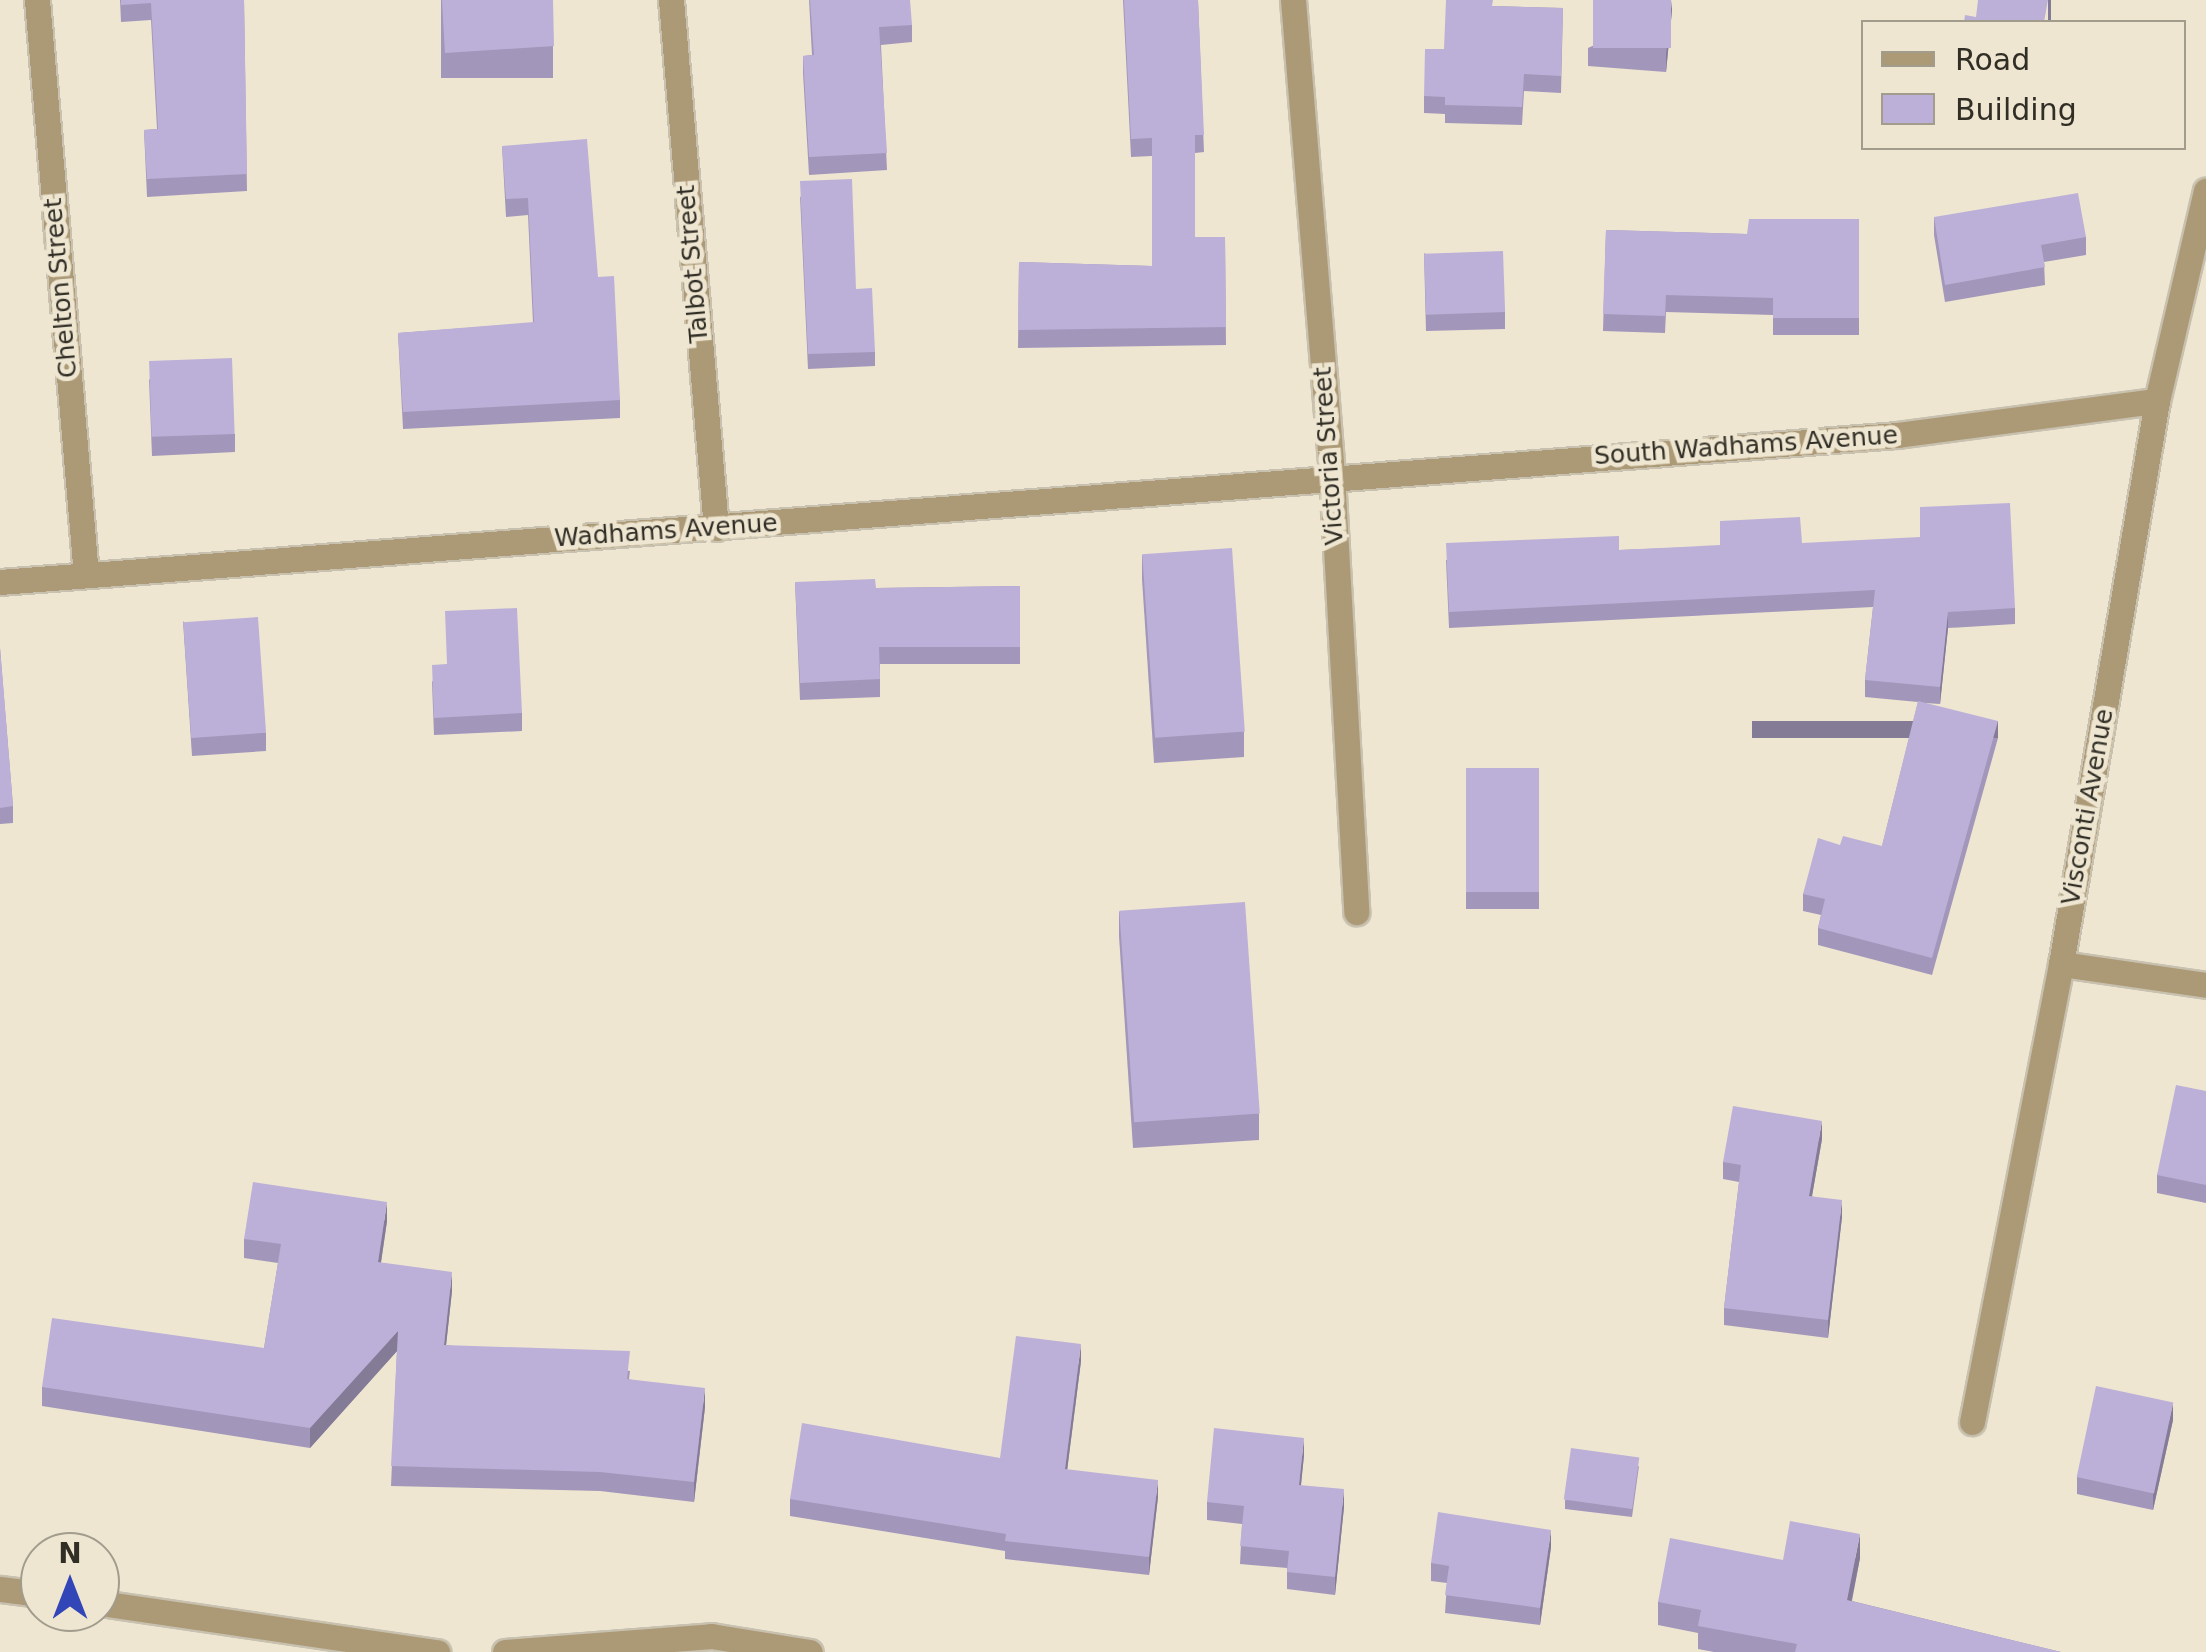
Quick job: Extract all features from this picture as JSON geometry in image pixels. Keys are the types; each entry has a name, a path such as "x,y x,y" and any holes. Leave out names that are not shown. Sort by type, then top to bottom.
{"street":[{"name":"Chelton Street","path":"37,0 86,575"},
{"name":"Talbot Street","path":"670,0 716,528"},
{"name":"Victoria Street","path":"1294,0 1332,476 1356,912"},
{"name":"Visconti Avenue","path":"1972,1422 2061,964 2158,400 2206,192"},
{"name":"South Wadhams Avenue","path":"1332,476 1897,435 2158,400"},
{"name":"Wadhams Avenue","path":"0,582 1332,476"},
{"path":"2061,964 2206,984"},
{"path":"120,1606 437,1652"},
{"path":"505,1652 711,1636 810,1652"}],"building":[{"path":"121,0 244,0 247,174 147,179 144,130 158,129 151,3 121,5"},
{"path":"442,0 553,0 554,46 445,53"},
{"path":"810,0 910,0 912,25 879,27 887,153 809,157 803,56 814,55"},
{"path":"1124,0 1198,0 1204,135 1195,135 1195,237 1225,237 1226,327 1018,330 1019,262 1152,266 1152,138 1131,139"},
{"path":"1446,0 1493,0 1492,6 1563,8 1561,76 1524,74 1522,107 1445,105 1445,97 1424,96 1425,49 1444,49"},
{"path":"1593,0 1671,0 1671,48 1593,48"},
{"path":"1978,0 2048,0 2044,20 1964,20 1965,15 1976,17"},
{"path":"587,139 598,277 614,276 620,400 403,412 398,333 534,322 528,198 506,199 502,146"},
{"path":"852,179 856,289 872,288 875,352 808,354 800,181"},
{"path":"2078,193 2086,237 2041,245 2045,267 1945,285 1934,217"},
{"path":"1749,219 1859,219 1859,318 1773,318 1773,298 1666,295 1665,316 1603,314 1606,230 1747,234"},
{"path":"1503,251 1505,312 1426,315 1424,254"},
{"path":"232,358 235,434 152,437 149,361"},
{"path":"2010,503 2015,608 1948,612 1940,687 1865,680 1875,590 1449,612 1446,543 1619,536 1619,550 1720,545 1720,521 1800,517 1802,543 1920,537 1920,507"},
{"path":"1232,548 1245,732 1155,738 1142,554"},
{"path":"875,579 876,588 1020,586 1020,647 879,647 880,679 800,683 795,582"},
{"path":"517,608 522,713 434,718 432,665 447,664 445,611"},
{"path":"258,617 266,733 191,738 183,622"},
{"path":"0,648 13,806 0,808"},
{"path":"1918,701 1998,721 1932,958 1818,928 1825,899 1803,894 1818,838 1840,845 1843,836 1882,846"},
{"path":"1466,768 1539,768 1539,892 1466,892"},
{"path":"1245,902 1260,1113 1134,1122 1119,911"},
{"path":"2176,1085 2206,1091 2206,1185 2157,1175"},
{"path":"1733,1106 1822,1121 1809,1196 1842,1200 1828,1320 1724,1308 1741,1165 1723,1162"},
{"path":"253,1182 387,1202 378,1262 452,1272 444,1345 630,1351 627,1379 705,1388 694,1482 600,1472 391,1466 398,1331 310,1428 42,1387 52,1318 264,1348 281,1244 244,1239"},
{"path":"1016,1336 1081,1344 1065,1469 1158,1480 1149,1557 1005,1541 1006,1534 790,1499 802,1423 1000,1458"},
{"path":"2096,1386 2173,1402 2154,1493 2077,1477"},
{"path":"1214,1428 1304,1438 1299,1485 1344,1489 1335,1577 1287,1572 1289,1551 1240,1546 1244,1506 1207,1502"},
{"path":"1571,1448 1639,1458 1632,1509 1564,1499"},
{"path":"1438,1512 1551,1530 1540,1608 1445,1595 1449,1566 1431,1563"},
{"path":"1790,1521 1860,1534 1847,1600 2061,1652 1795,1652 1797,1644 1698,1626 1701,1610 1658,1602 1670,1538 1783,1560"}]}
